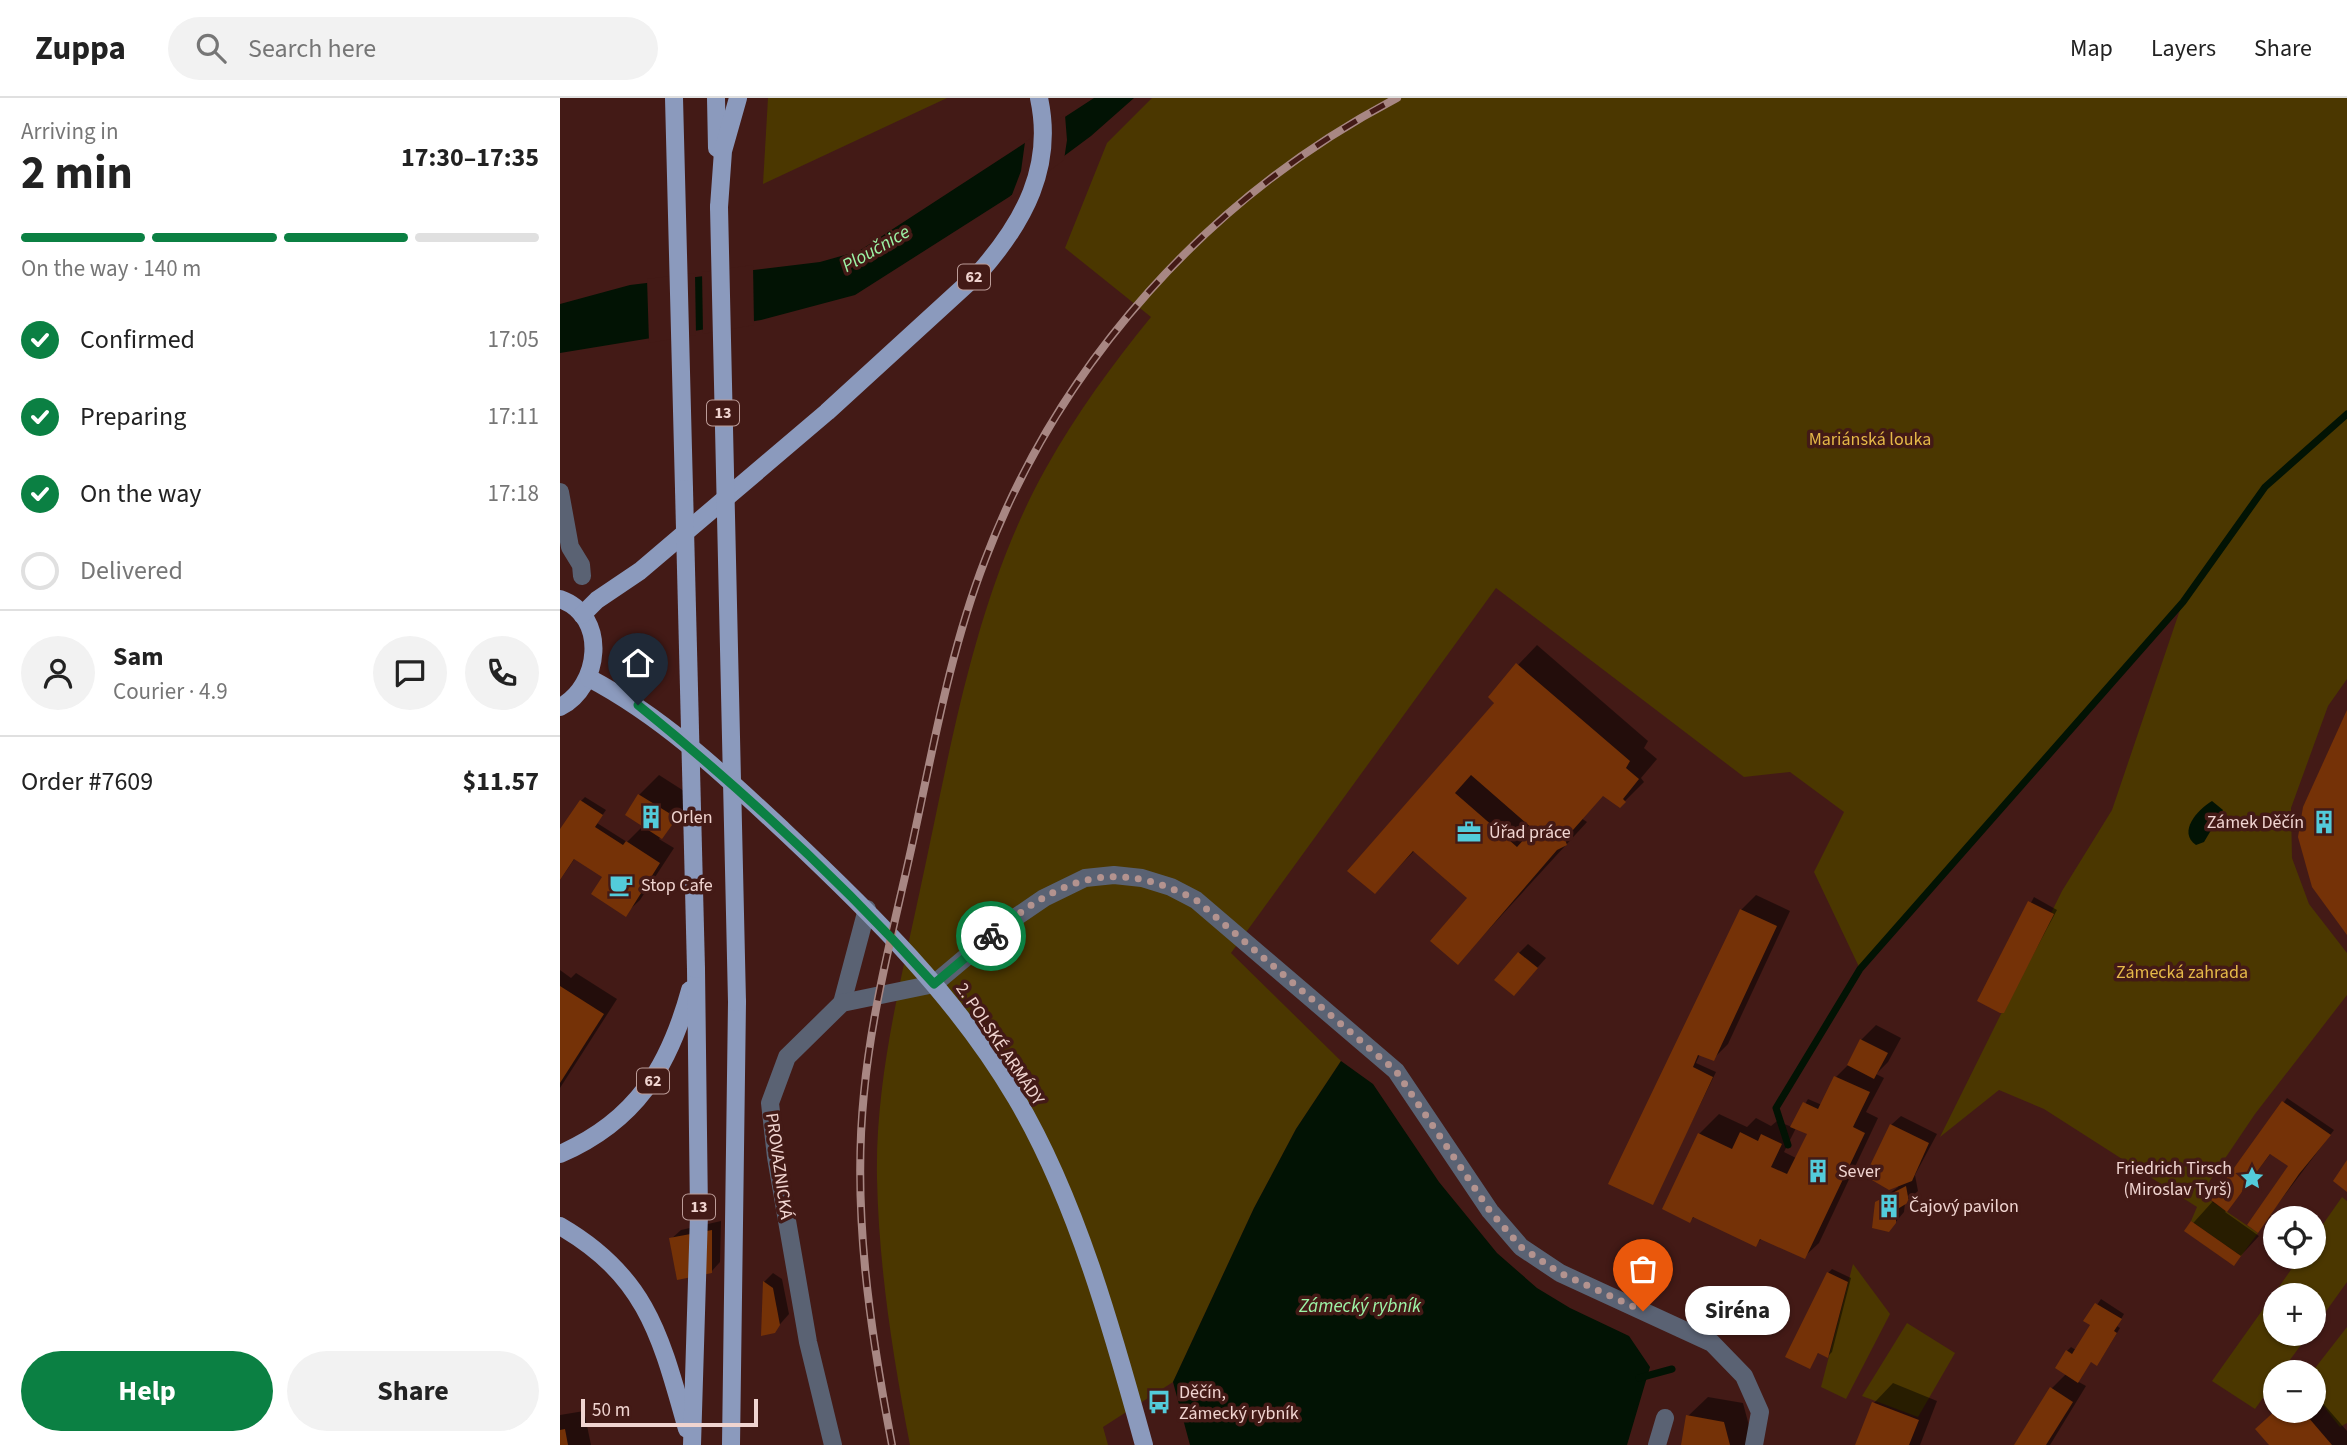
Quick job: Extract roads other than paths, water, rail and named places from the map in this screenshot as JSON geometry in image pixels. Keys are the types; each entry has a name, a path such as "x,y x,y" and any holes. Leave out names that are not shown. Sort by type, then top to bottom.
{"main road":[{"name":"13","path":"674,98 696,970 699,1214 692,1445"},
{"name":"13","path":"716,98 737,1002 730,1445"},
{"path":"719,207 723,151 738,98"},
{"name":"62","path":"582,615 597,600 640,571 827,412 979,273 1017,224 1040,173 1043,142 1039,98"},
{"path":"560,599 582,615 592,635 594,657 589,678 580,692 560,708"},
{"name":"2. POLSKÉ ARMÁDY","path":"589,678 638,705 725,776 867,909 934,984 1016,1098 1050,1165 1113,1339 1144,1445"},
{"name":"62","path":"560,1154 589,1141 615,1122 658,1074 681,1025 696,970"},
{"path":"560,1226 607,1258 649,1312 663,1343 692,1445"}],"street":[{"path":"560,492 570,547 581,570"},
{"path":"867,909 842,1003 934,984 1003,926 1044,898 1085,878 1114,875 1142,878 1171,887 1196,900 1396,1071 1490,1211 1521,1247 1560,1273 1712,1343 1744,1376 1760,1412 1754,1445"},
{"name":"PROVAZNICKÁ","path":"833,1445 808,1342 778,1177 770,1102 787,1057 842,1003"},
{"path":"1657,1445 1665,1418"}],"water":[{"name":"Ploučnice","path":"1094,98 1134,98 1091,136 1009,197 855,295 761,320 560,353 560,304 630,285 820,262 859,251"},
{"path":"2212,801 2223,810 2204,842 2196,845 2191,840 2189,827 2201,809"},
{"name":"Zámecký rybník","path":"1341,1061 1373,1084 1439,1182 1497,1253 1537,1288 1570,1308 1629,1336 1650,1367 1627,1445 1190,1445 1173,1382 1254,1208 1296,1129"}],"waterway":[{"path":"1788,1145 1776,1108 1860,969 2183,602 2265,487 2347,414"},
{"path":"1639,1378 1672,1369"}],"railway":[{"path":"892,1445 865,1270 860,1181 864,1093 879,996 936,731 962,627 985,560 1017,487 1055,418 1099,353 1149,292 1204,235 1264,184 1329,138 1397,98"}],"place":[{"name":"Orlen","path":"651,817"},
{"name":"Zámek Děčín","path":"2324,822"},
{"name":"Úřad práce","path":"1469,832"},
{"name":"Stop Cafe","path":"621,885"},
{"name":"Sever","path":"1818,1171"},
{"name":"Friedrich Tirsch (Miroslav Tyrš)","path":"2252,1178"},
{"name":"Čajový pavilon","path":"1889,1206"},
{"name":"Siréna","path":"1643,1311"},
{"name":"Děčín, Zámecký rybník","path":"1159,1402"}],"park label":[{"name":"Mariánská louka","path":"1870,439"},
{"name":"Zámecká zahrada","path":"2182,972"}]}
